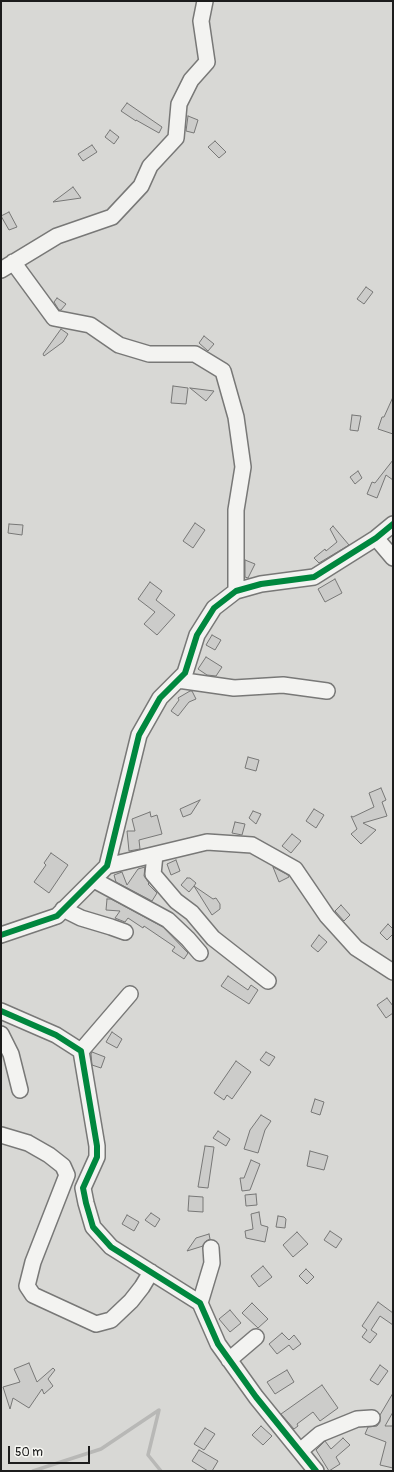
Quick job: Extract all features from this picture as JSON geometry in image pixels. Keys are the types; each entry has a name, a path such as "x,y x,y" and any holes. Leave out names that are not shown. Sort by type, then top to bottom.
{"street":[{"path":"205,1 201,21 207,62 191,80 179,104 176,138 150,166 141,186 112,216 57,236 7,266 54,318 90,325 119,344 149,354 195,354 223,371 236,417 243,467 236,510 236,591"},
{"path":"1,936 57,916 107,866 139,735 160,698 185,673 197,635 214,608 236,591 261,584 314,577 376,538 393,524"},
{"path":"376,538 393,558"},
{"path":"178,680 234,688 283,685 327,691"},
{"path":"107,866 208,842 252,845 295,868 326,916 356,948 393,972"},
{"path":"155,855 153,874 176,900 192,914 213,938 268,981"},
{"path":"94,880 168,920 200,953"},
{"path":"63,909 81,918 125,932"},
{"path":"81,1051 130,994"},
{"path":"1,1011 56,1035 81,1051 97,1146 97,1157 83,1188 93,1227 111,1246 200,1303 218,1344 229,1360 256,1397 316,1471"},
{"path":"1,1034 11,1054 20,1090"},
{"path":"1,1135 28,1144 49,1156 63,1166 66,1175 33,1262 27,1286 33,1295 96,1324 112,1320 131,1301 151,1272"},
{"path":"200,1303 212,1262 210,1248"},
{"path":"229,1360 256,1336"},
{"path":"300,1451 320,1434 337,1433 357,1419 372,1418"}],"shaded area":[{"path":"1,1 393,1 393,1471 1,1471"}],"building":[{"path":"127,103 162,127 159,133 121,111"},
{"path":"188,116 198,120 194,133 186,131"},
{"path":"110,130 119,137 114,144 105,137"},
{"path":"215,141 226,152 219,158 208,147"},
{"path":"92,145 97,152 83,161 78,154"},
{"path":"73,187 81,198 53,202"},
{"path":"9,212 17,227 9,230 1,216"},
{"path":"366,287 373,292 364,304 357,299"},
{"path":"57,298 66,304 61,310 59,310 54,302"},
{"path":"61,329 68,334 63,342 44,356 43,354"},
{"path":"204,336 214,344 208,351 199,343"},
{"path":"173,386 188,388 186,404 171,403"},
{"path":"190,388 214,391 206,401"},
{"path":"393,397 393,434 378,429 382,417 384,417"},
{"path":"352,415 361,416 358,431 350,430"},
{"path":"393,460 393,480 386,475 377,498 367,494 372,482 375,483"},
{"path":"358,471 362,478 355,484 350,477"},
{"path":"195,523 205,530 193,548 183,541"},
{"path":"9,524 23,525 22,535 8,533"},
{"path":"333,526 349,545 319,563 314,558 337,542 330,529"},
{"path":"245,560 255,564 248,578 245,577"},
{"path":"335,579 342,593 325,602 318,589"},
{"path":"150,582 162,591 156,600 175,615 157,635 144,624 155,612 138,599"},
{"path":"212,635 221,640 215,650 206,645"},
{"path":"206,657 222,667 216,676 207,675 198,669"},
{"path":"192,691 196,699 189,702 178,716 171,711 179,700 178,698"},
{"path":"248,757 259,760 256,771 245,768"},
{"path":"381,788 386,800 382,802 387,816 363,823 376,830 361,844 351,834 357,829 351,816 353,817 374,807 369,793"},
{"path":"200,800 191,814 183,817 180,809"},
{"path":"314,809 324,815 316,828 306,821"},
{"path":"253,811 261,814 256,824 249,818"},
{"path":"150,812 151,817 157,815 162,834 139,840 140,849 129,851 127,831 135,831 132,819"},
{"path":"235,822 245,824 242,835 232,833"},
{"path":"292,834 301,841 291,853 282,846"},
{"path":"51,853 68,865 49,893 34,882 46,865 44,863"},
{"path":"176,860 180,871 171,875 167,864"},
{"path":"145,867 144,876 149,883 148,884 157,893 152,901 116,882 114,875 122,872 127,885 138,869"},
{"path":"273,867 288,875 289,877 279,882"},
{"path":"187,878 190,878 196,883 189,892 181,885"},
{"path":"194,886 213,899 216,898 220,904 220,909 212,915"},
{"path":"107,899 111,899 163,927 188,953 184,959 172,951 175,947 144,926 143,928 128,918 125,922 115,918 120,911 106,910"},
{"path":"341,905 350,915 344,921 335,911"},
{"path":"388,924 393,929 393,934 387,940 380,933"},
{"path":"319,935 327,942 318,952 311,946"},
{"path":"228,976 248,990 251,985 258,990 249,1004 221,986"},
{"path":"387,998 393,1006 393,1013 386,1018 377,1005"},
{"path":"112,1032 122,1039 117,1048 106,1042"},
{"path":"92,1052 105,1057 101,1068 92,1065"},
{"path":"266,1052 275,1057 269,1066 260,1060"},
{"path":"236,1061 251,1072 232,1099 227,1095 224,1100 214,1093"},
{"path":"315,1099 324,1102 320,1115 311,1112"},
{"path":"261,1115 271,1121 265,1130 258,1153 244,1149 250,1130"},
{"path":"218,1131 230,1139 226,1146 213,1138"},
{"path":"205,1146 214,1147 208,1188 198,1187"},
{"path":"310,1151 328,1156 324,1170 307,1166"},
{"path":"251,1160 260,1164 250,1190 242,1191 240,1178 244,1178"},
{"path":"256,1194 257,1205 246,1206 245,1195"},
{"path":"189,1196 203,1197 203,1212 188,1211"},
{"path":"259,1212 261,1225 268,1227 265,1242 246,1238 245,1231 253,1229 251,1214"},
{"path":"151,1213 160,1219 155,1227 145,1220"},
{"path":"127,1215 139,1222 134,1231 122,1224"},
{"path":"278,1216 286,1219 285,1228 276,1227"},
{"path":"330,1231 342,1239 336,1248 324,1240"},
{"path":"297,1232 308,1244 293,1257 283,1245"},
{"path":"209,1234 210,1239 206,1241 203,1246 187,1251 196,1238"},
{"path":"263,1266 272,1277 259,1287 251,1276"},
{"path":"306,1269 314,1277 307,1284 299,1276"},
{"path":"378,1302 393,1313 393,1325 380,1316 371,1330 377,1334 370,1343 362,1337 367,1330 362,1326"},
{"path":"252,1303 268,1319 258,1328 242,1313"},
{"path":"230,1310 241,1323 230,1332 219,1319"},
{"path":"282,1333 289,1340 294,1335 301,1344 293,1350 289,1345 277,1354 269,1344"},
{"path":"29,1363 37,1382 53,1368 55,1370 48,1379 53,1386 44,1394 42,1389 29,1408 13,1398 10,1409 3,1387 20,1382 14,1369"},
{"path":"380,1365 388,1371 378,1385 370,1380"},
{"path":"287,1370 294,1382 275,1394 267,1382"},
{"path":"322,1385 338,1408 320,1421 313,1412 297,1424 298,1426 294,1429 281,1414"},
{"path":"393,1393 393,1412 385,1426 393,1426 393,1468 380,1465 386,1442 365,1434 368,1427 377,1426 380,1422 380,1415"},
{"path":"261,1426 272,1436 263,1445 252,1435"},
{"path":"205,1428 215,1434 204,1450 194,1444"},
{"path":"343,1438 350,1445 336,1457 340,1464 329,1471 316,1450 325,1441 331,1449"},
{"path":"199,1450 218,1461 212,1471 208,1471 192,1461"}],"waterway":[{"path":"33,1471 101,1449 159,1410 148,1455 161,1471"}],"cycle path":[{"path":"1,935 57,916 107,866 139,735 160,698 185,673 197,635 214,608 236,591 261,584 314,577 376,538 393,524"},
{"path":"1,1011 56,1035 81,1051 97,1146 97,1157 83,1188 93,1227 111,1247 200,1303 218,1344 256,1397 316,1471"}]}
